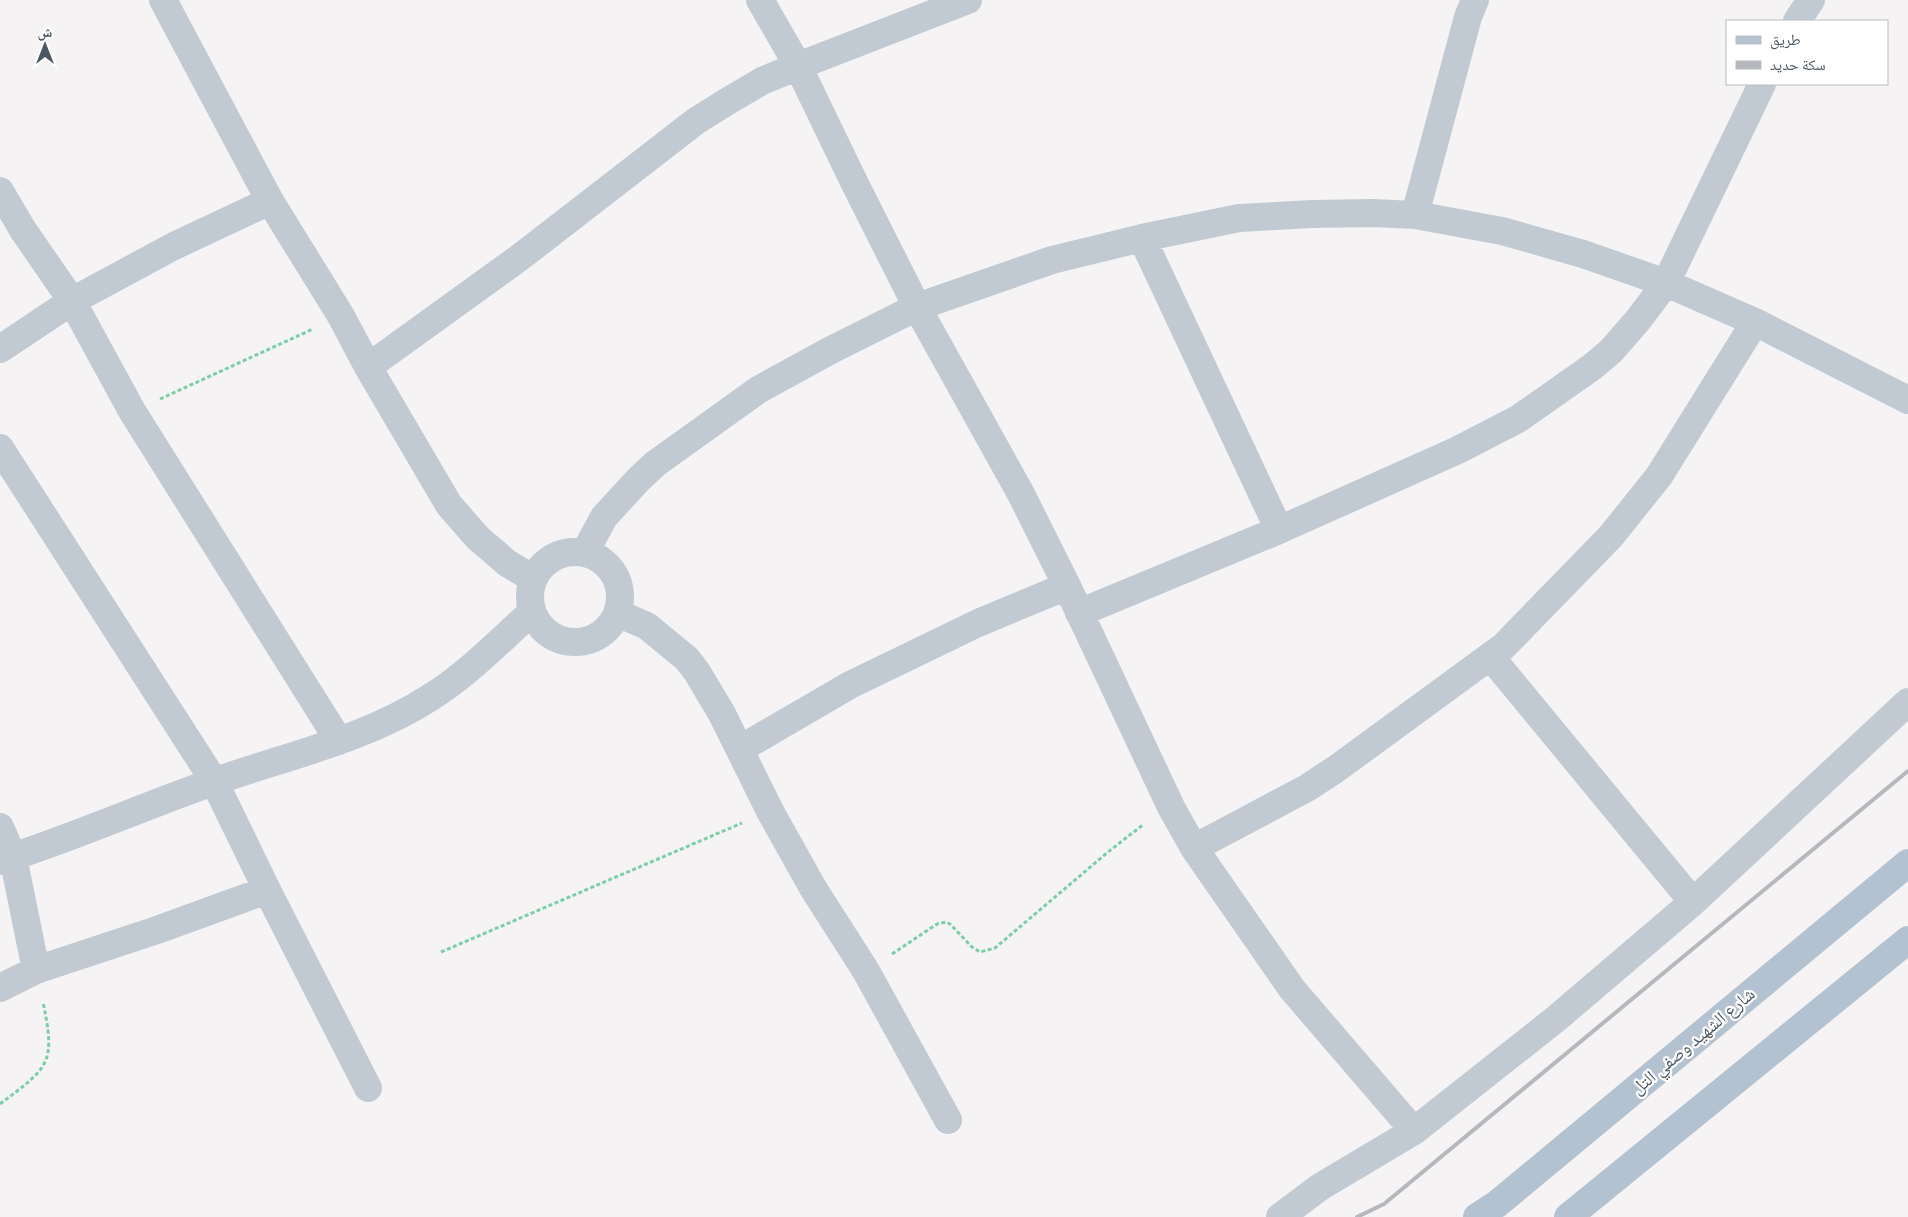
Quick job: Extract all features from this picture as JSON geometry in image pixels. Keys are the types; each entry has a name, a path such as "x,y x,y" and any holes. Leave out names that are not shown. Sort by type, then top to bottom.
{"main road":[{"name":"شارع الشهيد وصفي التل","path":"1478,1217 1504,1198 1908,864"},
{"path":"1568,1217 1908,940"}],"street":[{"path":"163,0 270,201 341,316 368,367 449,505 478,538 507,564 532,578"},
{"path":"760,0 798,66 917,307 1021,494 1080,613 1171,807 1194,848 1292,989 1414,1131"},
{"path":"368,367 519,258 696,121 762,81 968,0"},
{"path":"1415,215 1468,17 1475,0"},
{"path":"1798,20 1811,0"},
{"path":"1080,613 1279,530 1458,450 1518,419 1592,367 1611,350 1638,320 1666,284 1762,85"},
{"path":"0,191 22,230 72,301 132,412 339,741"},
{"path":"0,349 72,301 174,246 270,201"},
{"path":"585,552 604,517 655,464 758,390 831,350 917,307 1052,260 1142,238 1239,218 1312,214 1373,213 1415,215 1502,231 1583,254 1666,284 1755,322 1908,400"},
{"path":"1142,238 1279,530"},
{"path":"1194,848 1307,788 1336,769 1504,646 1611,536 1659,476 1755,322"},
{"path":"0,448 214,781 368,1088"},
{"path":"565,552 585,552 603,561 615,576 620,588 620,601 617,613 611,624 599,635 584,641 568,641 552,636 540,626 532,612 529,594 532,578 546,561 565,552"},
{"path":"740,749 850,685 978,623 1067,586"},
{"path":"7,859 214,781 339,741 396,717 432,697 468,669 532,612"},
{"path":"617,613 647,626 687,659 714,700 770,811 813,888 866,971 948,1120"},
{"path":"1490,656 1693,902"},
{"path":"1280,1217 1320,1187 1414,1131 1556,1018 1693,902 1908,702"},
{"path":"0,827 36,970"},
{"path":"0,988 36,970 267,890"}],"path":[{"path":"132,412 341,316"},
{"path":"866,971 941,923 946,922 972,947 980,952 995,948 1130,833 1171,807"},
{"path":"442,952 770,811"},
{"path":"0,1104 24,1087 44,1067 50,1050 50,1034 36,970"}],"railway":[{"path":"1357,1217 1384,1204 1908,771"}]}
